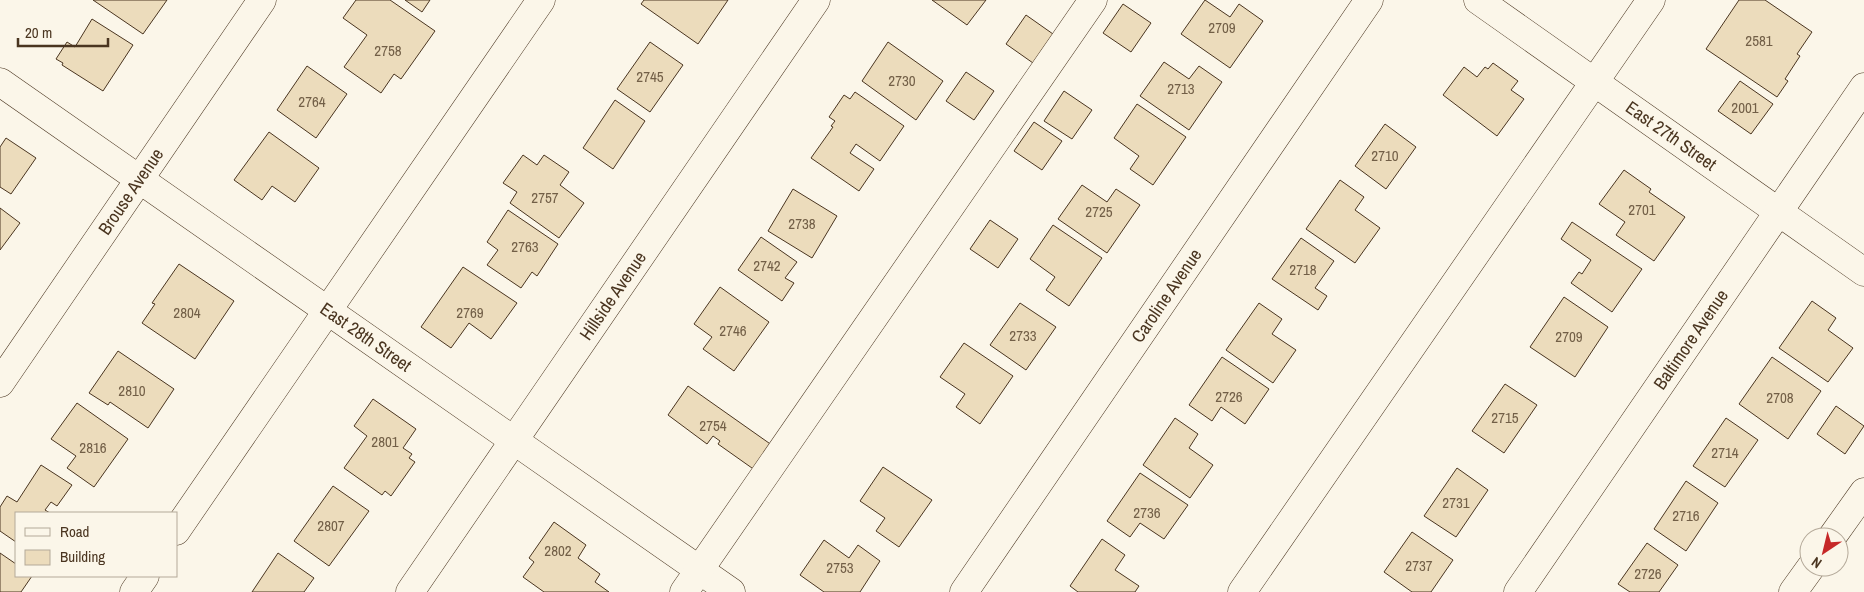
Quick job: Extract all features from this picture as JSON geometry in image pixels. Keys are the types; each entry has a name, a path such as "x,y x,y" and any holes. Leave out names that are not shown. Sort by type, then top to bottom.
{"street":[{"name":"Brouse Avenue","path":"0,383 262,0"},
{"path":"178,528 542,0"},
{"name":"Hillside Avenue","path":"410,592 816,0"},
{"path":"691,581 1093,0"},
{"name":"Caroline Avenue","path":"964,592 1370,0"},
{"name":"East 27th Street","path":"1478,0 1864,272"},
{"path":"1242,592 1650,0"},
{"name":"East 28th Street","path":"0,82 513,442 691,581 731,592"},
{"name":"Baltimore Avenue","path":"1518,592 1864,87"},
{"path":"1839,527 1864,492"},
{"path":"134,592 145,577"},
{"path":"1793,592 1804,577"}],"building":[{"path":"93,0 167,0 143,34"},
{"path":"356,0 390,0 435,31 401,79 394,74 381,93 344,67 367,35 343,18"},
{"path":"405,0 430,0 422,12"},
{"path":"644,0 728,0 698,44 641,4"},
{"path":"932,0 986,0 967,25"},
{"path":"1205,0 1230,17 1239,4 1263,21 1230,68 1181,34"},
{"path":"1739,0 1765,0 1812,32 1797,54 1800,56 1785,79 1788,81 1777,97 1706,49"},
{"path":"1123,4 1151,23 1131,52 1103,33"},
{"path":"1026,15 1053,34 1033,63 1006,44"},
{"path":"92,19 133,45 103,91 62,65 63,63 56,59 67,42 75,47"},
{"path":"650,42 683,65 650,112 617,89"},
{"path":"888,42 943,81 916,120 862,81"},
{"path":"1164,62 1189,79 1199,66 1222,82 1189,130 1140,96"},
{"path":"1493,63 1518,81 1511,90 1524,99 1497,136 1443,95 1464,67 1477,77 1485,67 1488,69"},
{"path":"307,66 347,94 316,138 277,110"},
{"path":"966,72 994,91 974,120 946,101"},
{"path":"1740,81 1773,104 1751,134 1718,111"},
{"path":"1064,91 1092,110 1072,139 1044,121"},
{"path":"855,92 904,126 880,161 856,144 850,153 874,169 859,191 811,158 833,127 831,126 835,121 829,117 844,95 850,99"},
{"path":"615,100 645,121 613,169 583,148"},
{"path":"1137,104 1186,137 1153,185 1130,169 1139,156 1114,138"},
{"path":"1034,122 1062,141 1042,170 1014,151"},
{"path":"1385,124 1416,147 1386,189 1355,166"},
{"path":"269,132 319,168 295,202 272,186 262,200 234,180"},
{"path":"6,138 36,158 11,194 0,187 0,147"},
{"path":"523,155 537,165 544,155 569,172 560,185 584,203 559,238 510,203 517,192 503,183"},
{"path":"1624,170 1651,189 1649,192 1685,217 1654,261 1616,235 1625,222 1599,204"},
{"path":"1340,180 1364,197 1355,210 1380,228 1355,263 1306,229"},
{"path":"1082,185 1107,202 1116,189 1140,205 1107,253 1058,219"},
{"path":"793,189 837,216 812,258 768,231"},
{"path":"0,208 20,223 0,250"},
{"path":"508,210 558,244 537,276 532,272 521,288 487,265 498,250 487,242"},
{"path":"990,220 1018,239 998,268 970,249"},
{"path":"1572,222 1642,269 1612,312 1571,283 1579,272 1582,274 1591,260 1561,239"},
{"path":"1053,225 1102,258 1069,306 1046,290 1055,277 1030,259"},
{"path":"761,237 797,262 785,278 794,283 782,301 738,270"},
{"path":"1301,238 1334,261 1315,288 1327,296 1318,310 1272,279"},
{"path":"179,264 234,301 195,359 142,323 155,304 152,303"},
{"path":"463,267 517,303 491,339 469,323 451,348 421,327"},
{"path":"720,287 769,322 734,371 703,349 712,337 694,324"},
{"path":"1564,297 1608,327 1575,377 1530,347"},
{"path":"1812,301 1836,318 1828,330 1853,348 1828,382 1779,348"},
{"path":"1020,303 1056,327 1026,370 990,345"},
{"path":"1259,303 1282,319 1272,334 1296,350 1273,383 1226,350"},
{"path":"964,343 1013,376 980,424 956,407 965,394 940,377"},
{"path":"118,351 174,389 148,428 110,402 108,405 89,393"},
{"path":"1222,357 1269,389 1245,424 1221,407 1212,421 1189,405"},
{"path":"1772,357 1821,391 1788,439 1739,404"},
{"path":"1505,384 1537,405 1504,453 1472,431"},
{"path":"688,386 776,448 759,473 718,444 720,441 713,436 707,444 668,415"},
{"path":"373,399 416,429 403,448 412,454 409,458 415,462 391,496 385,491 382,495 344,468 367,436 354,426"},
{"path":"77,403 128,439 94,487 67,468 76,456 51,439"},
{"path":"1836,406 1864,426 1845,454 1817,434"},
{"path":"1175,418 1198,434 1189,448 1213,465 1190,498 1143,465"},
{"path":"1726,418 1758,440 1725,487 1693,466"},
{"path":"41,465 72,485 57,506 51,502 45,510 48,512 15,512 15,541 0,531 0,507 7,496 17,502"},
{"path":"883,467 932,500 899,547 876,531 885,518 860,501"},
{"path":"1457,468 1488,490 1456,537 1424,516"},
{"path":"1140,473 1188,505 1164,539 1140,523 1130,537 1107,521"},
{"path":"1686,481 1718,503 1686,551 1654,529"},
{"path":"333,486 369,511 329,566 294,541"},
{"path":"554,522 586,545 578,558 600,574 595,582 609,592 544,592 523,577 534,562 529,558"},
{"path":"1412,532 1453,560 1431,592 1412,592 1384,572"},
{"path":"1102,539 1125,555 1115,570 1139,586 1135,592 1078,592 1070,586"},
{"path":"824,540 849,558 858,545 880,561 860,592 824,592 800,575"},
{"path":"1647,543 1678,565 1659,592 1630,592 1618,584"},
{"path":"0,553 15,563 15,577 31,577 21,592 0,592"},
{"path":"278,553 314,578 304,592 252,592"}]}
